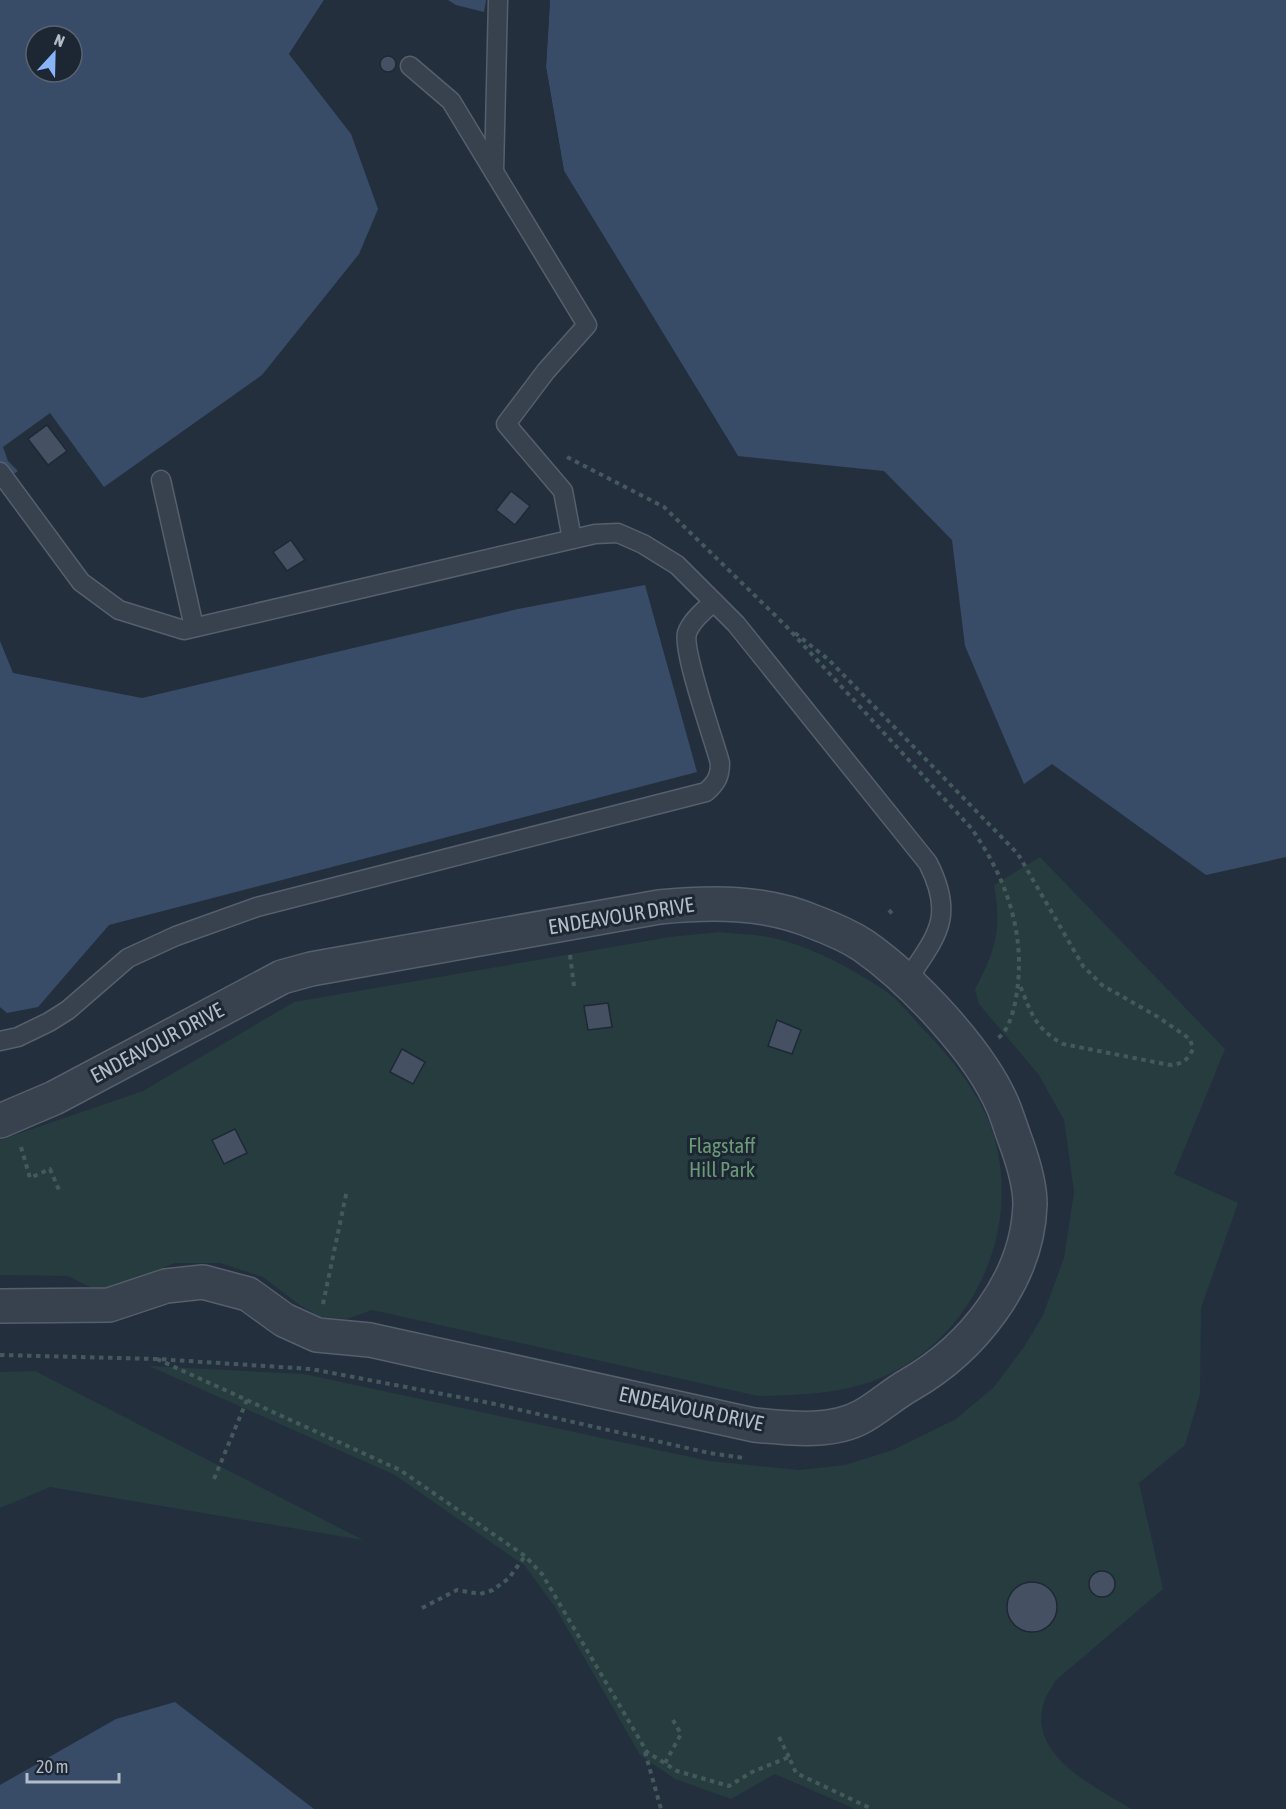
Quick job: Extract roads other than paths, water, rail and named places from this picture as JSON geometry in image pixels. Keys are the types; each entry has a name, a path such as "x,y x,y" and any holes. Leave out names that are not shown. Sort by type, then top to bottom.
{"street":[{"name":"ENDEAVOUR DRIVE","path":"0,1121 54,1098 282,977 311,969 659,907 701,903 742,904 777,910 813,921 861,944 906,982 956,1034 987,1077 1002,1104 1021,1158 1030,1202 1017,1262 1000,1296 978,1330 944,1363 862,1417 842,1424 818,1427 753,1425 370,1340 317,1335 284,1320 248,1294 202,1282 165,1286 109,1305 0,1306"}],"lane":[{"path":"494,172 498,0"},
{"path":"411,66 451,101 587,325 546,371 506,424 563,491 572,539"},
{"path":"0,472 81,582 119,610 184,630 595,534 618,533 677,565 736,624 928,863 940,893 942,918 935,937 906,982"},
{"path":"162,480 194,627"},
{"path":"0,1041 18,1037 49,1022 68,1010 128,958 186,932 257,907 706,792 715,784 720,774 720,763 689,659 687,634 697,617 714,602"}],"water":[{"path":"0,0 324,0 289,54 351,134 378,209 359,254 262,375 104,487 50,413 3,447 8,461 18,471 0,483"},
{"path":"448,0 486,0 484,12 456,5"},
{"path":"550,0 1286,0 1286,857 1206,875 1052,764 1024,784 965,646 952,540 884,471 738,456 564,171 546,67"},
{"path":"645,585 697,772 109,925 38,1007 7,1013 0,1007 0,641 13,673 142,698 518,609"},
{"path":"175,1702 314,1809 0,1809 0,1785 116,1719"}],"park label":[{"name":"Flagstaff Hill Park","path":"722,1158"}]}
